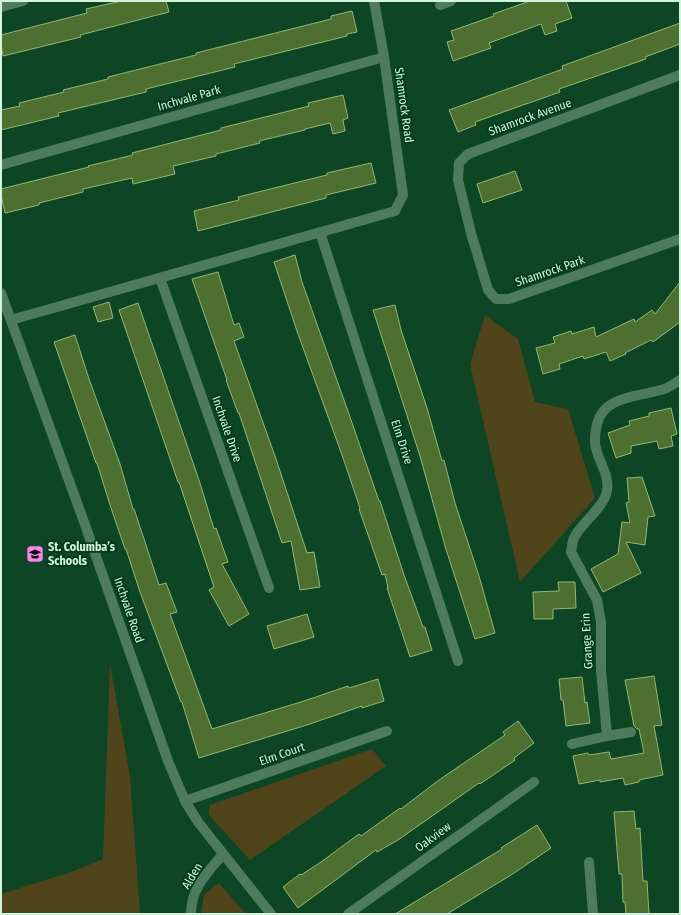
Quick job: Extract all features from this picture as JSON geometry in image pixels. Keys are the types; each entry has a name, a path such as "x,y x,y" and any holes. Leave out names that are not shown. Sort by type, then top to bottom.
{"street":[{"path":"1,7 23,1"},
{"name":"Shamrock Road","path":"320,232 395,211 403,195 384,57 374,1"},
{"path":"440,5 451,1"},
{"name":"Inchvale Park","path":"1,165 384,57"},
{"name":"Shamrock Avenue","path":"471,233 458,180 459,163 468,154 680,75"},
{"path":"11,320 320,232"},
{"name":"Elm Drive","path":"320,232 458,661"},
{"name":"Shamrock Park","path":"471,233 488,290 496,299 509,299 680,239"},
{"name":"Inchvale Drive","path":"160,278 269,588"},
{"name":"Inchvale Road","path":"1,293 84,522 168,761 185,800 198,822 271,914"},
{"name":"Grange Erin","path":"607,736 601,670 601,622 597,600 571,552 574,537 601,504 608,490 605,474 595,446 595,430 601,412 614,401 666,388 680,380"},
{"name":"Elm Court","path":"185,800 387,731"},
{"path":"572,744 631,732"},
{"name":"Oakview","path":"348,914 534,782"},
{"name":"Alden","path":"191,914 191,902 201,880 222,854"},
{"path":"589,862 593,914"}],"shaded area":[{"path":"485,315 518,339 535,402 568,409 595,498 520,582 470,364"},
{"path":"110,664 130,776 140,914 1,914 1,894 71,872 103,859"},
{"path":"372,749 386,766 250,860 208,814 210,805"},
{"path":"219,883 246,914 201,914 204,894"}],"building":[{"path":"121,1 166,1 169,12 80,35 81,37 3,56 1,35 87,13 86,9"},
{"path":"530,1 566,1 572,18 555,24 557,31 545,35 541,24 489,43 491,48 453,61 447,42 454,40 451,31 494,16 493,14"},
{"path":"352,11 357,32 347,34 347,36 234,64 235,67 146,89 146,92 58,113 59,116 1,130 1,110 20,106 19,103 64,92 63,90 108,79 108,77 196,55 196,53 331,19 331,16"},
{"path":"680,23 680,44 645,57 646,59 559,89 560,92 475,122 476,125 458,132 449,110 563,69 562,66"},
{"path":"343,95 348,118 343,120 345,131 333,134 330,123 305,129 259,141 260,143 216,154 216,156 173,166 175,174 133,184 132,178 83,189 83,192 5,213 1,189 133,155 132,153 221,130 221,128 309,106 308,103"},
{"path":"371,163 376,183 326,195 326,198 198,231 194,211 239,200 238,197 327,175 327,173"},
{"path":"515,171 522,190 483,203 477,184"},
{"path":"295,255 302,282 380,501 404,575 423,627 425,627 432,650 410,657 387,588 385,574 382,575 342,455 298,334 274,262"},
{"path":"218,272 234,325 239,323 244,337 234,341 276,459 307,553 314,552 320,587 300,590 291,541 282,543 239,413 226,380 192,279"},
{"path":"680,282 680,322 653,342 651,340 610,361 606,352 584,359 583,356 559,364 560,369 543,374 536,348 555,343 553,337 571,331 572,334 594,327 596,337 634,319 635,322 652,310 655,314"},
{"path":"109,302 113,318 98,322 93,307"},
{"path":"138,303 199,480 214,529 216,528 228,562 222,564 249,614 229,626 209,590 214,587 119,310"},
{"path":"395,305 401,330 427,408 442,461 444,460 455,503 479,576 495,633 475,639 445,546 420,456 373,310"},
{"path":"75,335 89,379 120,464 133,509 159,585 166,583 177,612 170,614 212,729 348,686 349,688 378,679 384,701 362,708 362,706 307,725 199,758 182,702 140,592 97,463 54,342"},
{"path":"671,408 677,434 671,436 673,446 659,449 657,441 631,446 631,453 616,458 608,433 630,425 629,421 649,416 649,413"},
{"path":"642,477 655,516 648,517 645,545 626,542 641,573 603,592 591,569 618,554 622,522 630,523 626,503 629,502 627,478"},
{"path":"558,582 575,582 576,608 553,609 553,619 534,619 533,592 559,591"},
{"path":"307,614 314,637 274,649 267,626"},
{"path":"654,676 662,725 654,726 663,775 639,780 639,782 625,785 623,778 579,784 573,756 588,753 589,755 609,752 611,759 644,753 639,729 634,726 625,680"},
{"path":"582,677 585,703 587,702 590,723 566,726 559,679"},
{"path":"518,721 534,743 514,758 515,760 480,784 479,783 398,840 377,852 376,850 298,908 283,887 300,874 301,875 321,862 359,834 361,836 400,808 401,809 439,780 505,735 503,732"},
{"path":"634,811 636,829 640,828 643,881 647,881 649,914 626,914 625,902 623,902 622,874 619,874 614,812"},
{"path":"537,825 551,848 511,875 447,914 395,914 502,849 501,848"}],"place":[{"name":"St. Columba’s Schools","path":"35,554"}]}
